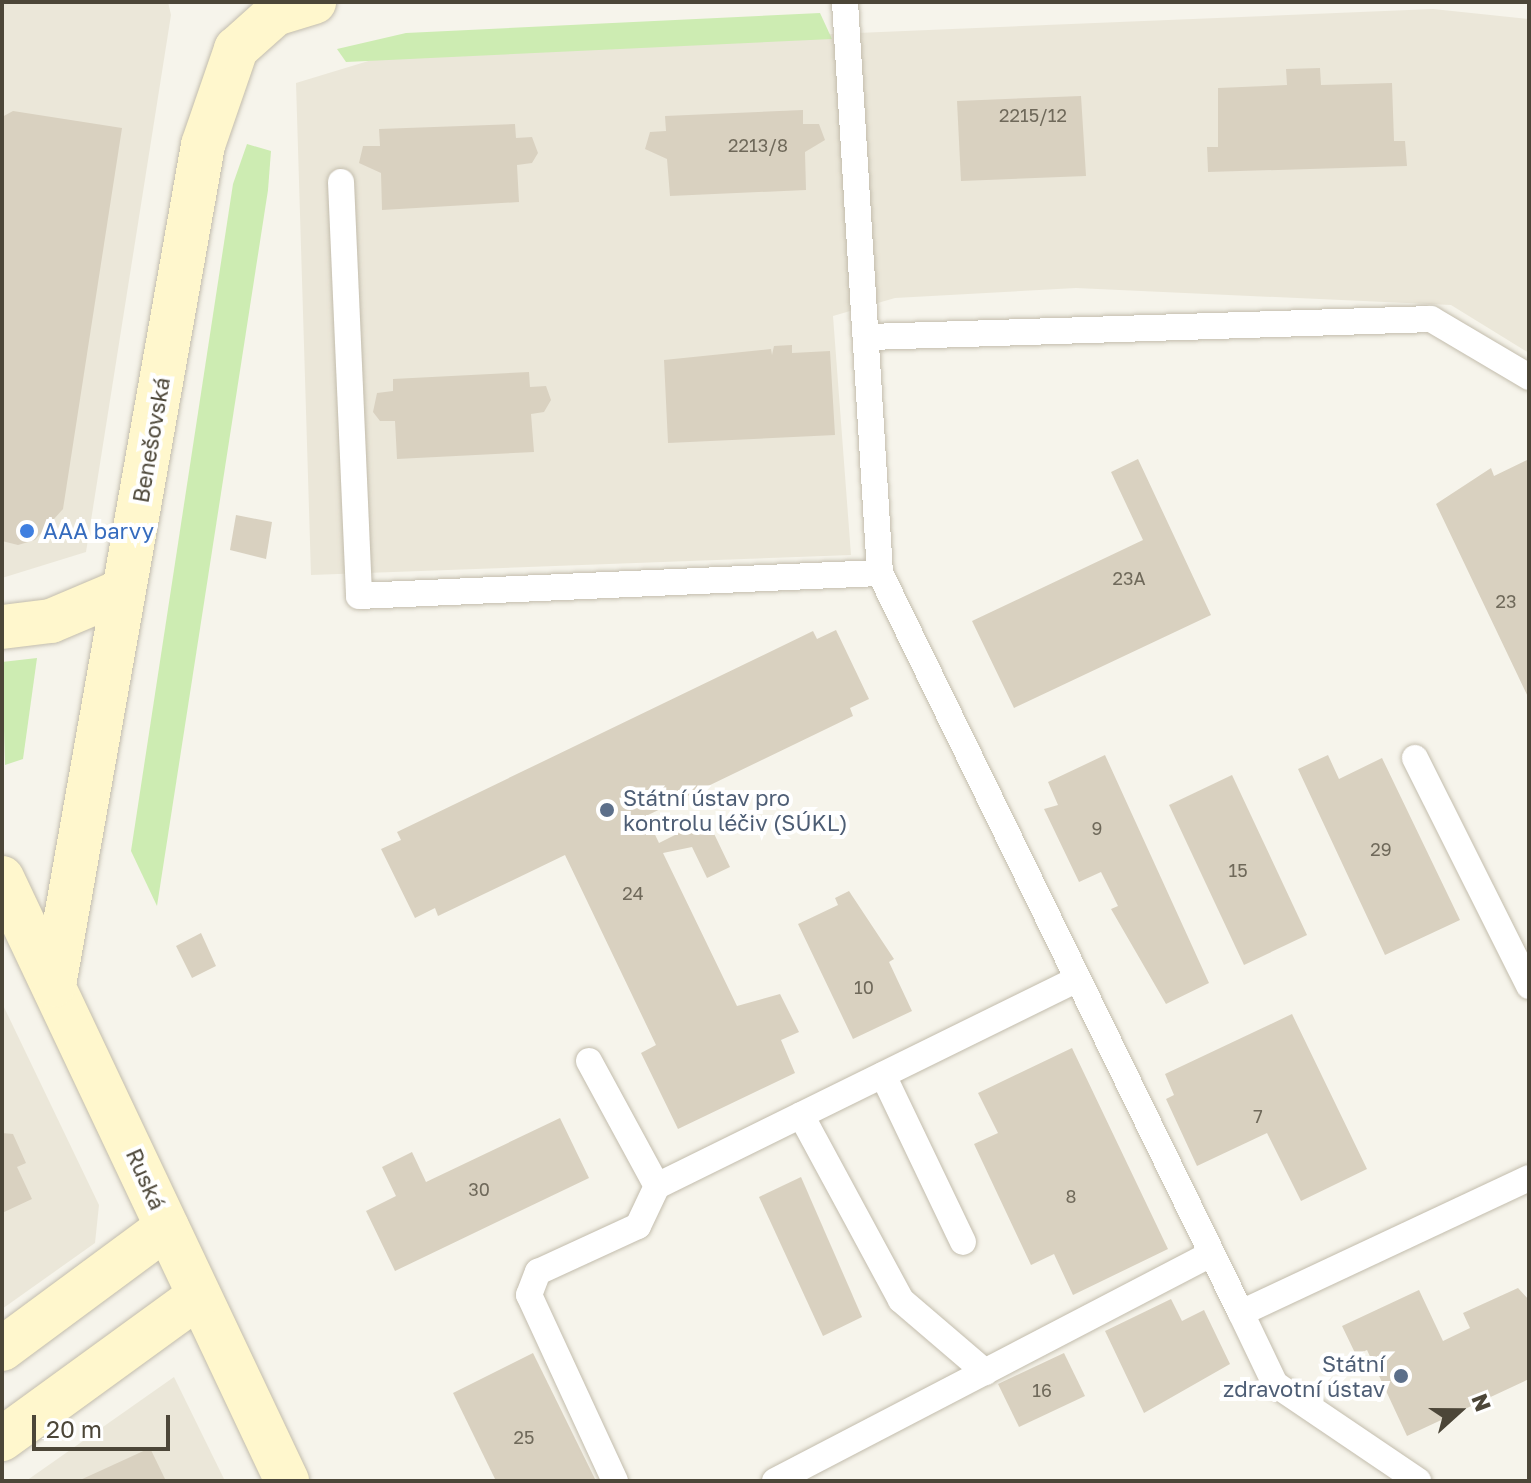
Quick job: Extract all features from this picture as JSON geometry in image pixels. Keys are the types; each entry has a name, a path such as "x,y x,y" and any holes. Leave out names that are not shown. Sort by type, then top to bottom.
{"main road":[{"path":"249,15 314,2"},
{"name":"Benešovská","path":"54,985 203,145 225,70 249,15"},
{"path":"2,627 51,621 124,590"},
{"name":"Ruská","path":"2,878 287,1481"},
{"path":"2,1349 167,1227"},
{"path":"2,1439 199,1296"}],"lane":[{"path":"845,2 869,337 880,573 1275,1384 1418,1481"},
{"path":"341,182 359,596 880,573"},
{"path":"869,337 1431,319 1529,377"},
{"path":"1415,758 1529,986"},
{"path":"615,1481 529,1295 538,1272 638,1226 657,1186 1078,979"},
{"path":"589,1061 657,1186"},
{"path":"883,1075 963,1242"},
{"path":"801,1115 901,1300 985,1372"},
{"path":"1241,1313 1529,1178"},
{"path":"775,1481 1211,1254"}],"shaded area":[{"path":"2,2 168,2 171,15 86,552 2,578"},
{"path":"1433,9 1529,19 1529,353 1451,305 1076,288 895,298 833,316 851,555 311,575 296,83 398,52"},
{"path":"2,1003 99,1205 95,1243 2,1309"},
{"path":"174,1377 225,1481 26,1481"}],"green space":[{"path":"820,13 832,39 346,62 337,49 406,33"},
{"path":"247,144 271,151 268,190 157,906 131,851 233,184"},
{"path":"37,658 23,759 5,765 2,662"}],"building":[{"path":"1320,68 1321,85 1392,83 1394,141 1405,141 1407,166 1208,172 1207,147 1218,147 1218,88 1287,85 1286,69"},
{"path":"1081,96 1086,176 961,181 957,101"},
{"path":"803,110 803,124 819,124 825,140 805,152 806,190 670,196 667,159 645,149 650,132 666,131 665,116"},
{"path":"13,111 122,128 63,509 35,540 18,545 2,541 2,117"},
{"path":"515,124 516,138 532,137 538,153 532,163 517,165 519,202 382,210 381,173 359,163 363,146 380,146 379,129"},
{"path":"792,345 792,353 830,351 835,435 668,443 664,360 771,349 772,355 774,346"},
{"path":"529,372 530,387 546,386 551,400 544,412 531,414 534,452 397,459 395,421 380,421 373,412 377,393 393,391 393,379"},
{"path":"1138,459 1211,615 1014,708 972,621 1143,540 1111,472"},
{"path":"1529,459 1529,699 1436,504 1491,468 1494,476"},
{"path":"236,515 272,522 266,559 230,550"},
{"path":"836,630 869,699 850,708 853,716 646,816 659,843 707,819 730,867 707,878 692,847 663,853 737,1006 780,994 799,1032 781,1040 795,1073 678,1129 641,1053 656,1045 565,855 438,916 435,908 415,918 381,849 401,840 397,832 813,631 817,639"},
{"path":"1105,755 1209,983 1166,1004 1111,909 1118,906 1101,872 1079,882 1044,809 1058,805 1048,782"},
{"path":"1328,755 1339,779 1382,758 1460,920 1385,955 1298,769"},
{"path":"1232,775 1307,935 1244,965 1169,805"},
{"path":"849,891 894,959 889,962 912,1011 853,1039 798,924 838,905 835,898"},
{"path":"201,933 216,966 192,978 176,946"},
{"path":"1292,1014 1367,1169 1301,1201 1267,1133 1197,1166 1166,1099 1174,1095 1165,1074"},
{"path":"1072,1048 1168,1249 1073,1295 1054,1254 1031,1265 974,1144 998,1133 978,1093"},
{"path":"560,1118 589,1178 395,1271 366,1211 396,1196 382,1167 412,1152 426,1182"},
{"path":"2,1133 13,1134 26,1163 17,1167 32,1199 2,1213"},
{"path":"801,1177 862,1317 823,1336 759,1197"},
{"path":"1518,1288 1529,1300 1529,1379 1407,1436 1367,1350 1356,1355 1342,1326 1419,1290 1443,1341 1470,1328 1463,1313"},
{"path":"1171,1299 1182,1321 1204,1310 1230,1364 1144,1413 1105,1331"},
{"path":"533,1353 596,1481 496,1481 453,1393"},
{"path":"1064,1353 1085,1396 1019,1427 998,1384"},
{"path":"150,1448 166,1481 78,1481"}],"place":[{"name":"AAA barvy","path":"27,531"},
{"name":"Státní ústav pro kontrolu léčiv (SÚKL)","path":"607,810"},
{"name":"Státní zdravotní ústav","path":"1401,1376"}]}
